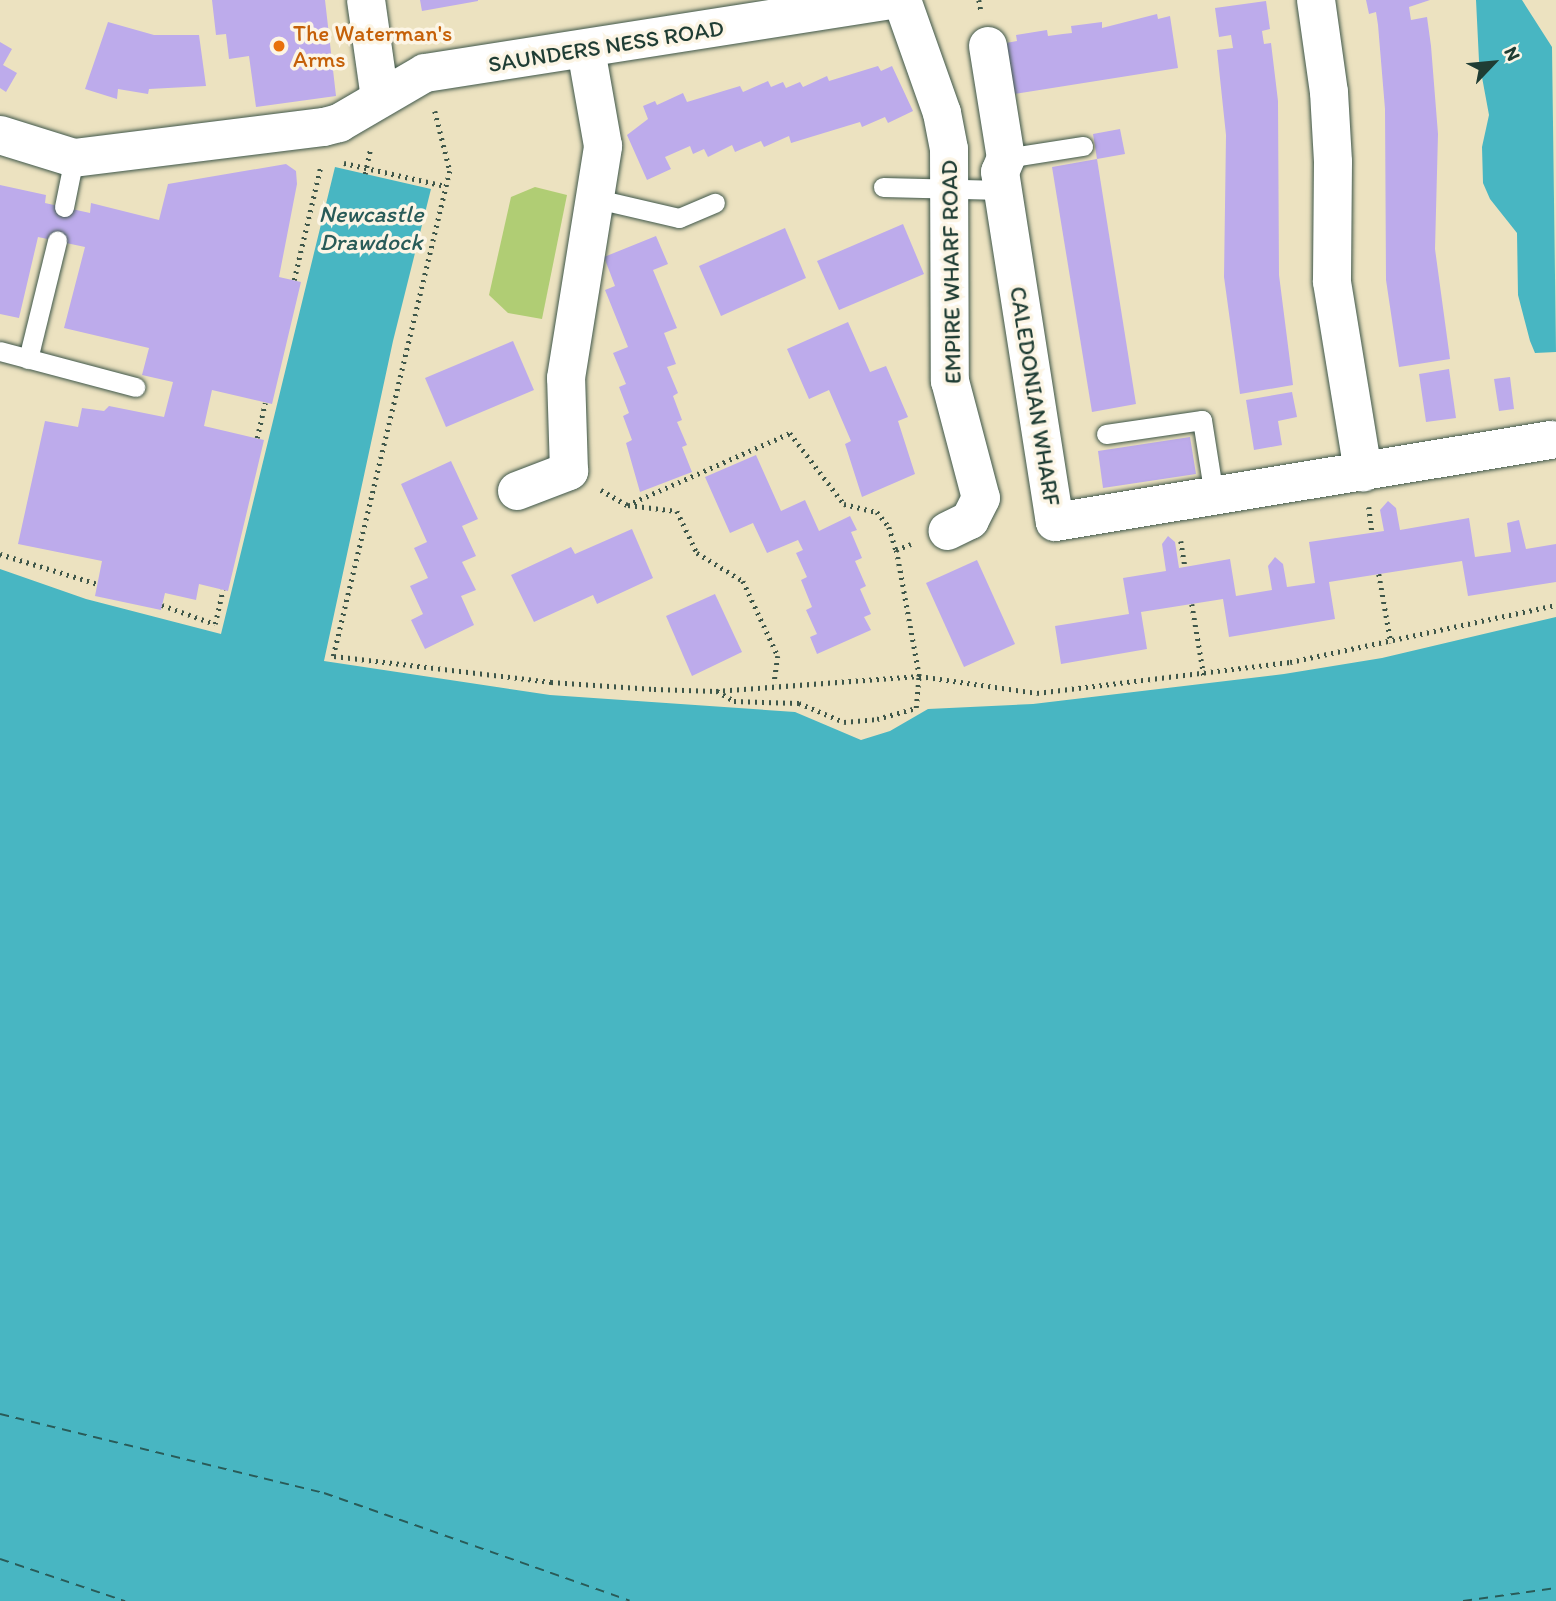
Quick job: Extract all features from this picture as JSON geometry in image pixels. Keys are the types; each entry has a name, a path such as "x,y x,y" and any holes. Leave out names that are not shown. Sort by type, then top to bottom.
{"street":[{"path":"366,0 380,98"},
{"name":"SAUNDERS NESS ROAD","path":"0,135 74,158 324,127 339,123 425,73 893,0"},
{"name":"EMPIRE WHARF ROAD","path":"902,0 942,113 949,149 950,381 981,498 970,520 947,531"},
{"path":"1316,0 1330,103 1332,282 1363,472"},
{"name":"CALEDONIAN WHARF","path":"988,46 1055,522 1550,440"},
{"path":"517,491 569,471 566,377 575,300 597,199 603,146 586,50"}],"lane":[{"path":"883,187 949,188 1004,174 1083,146"},
{"path":"64,207 74,158"},
{"path":"597,199 679,218 715,203"},
{"path":"28,359 57,241"},
{"path":"0,351 135,387"},
{"path":"1106,434 1202,420 1214,496"}],"path":[{"path":"425,73 450,171 334,656 551,682 716,691 774,684 919,676 1038,693 1204,676 1391,643 1556,605"},
{"path":"294,280 323,158"},
{"path":"333,161 445,187"},
{"path":"257,438 265,402"},
{"path":"627,505 790,433 844,504 877,512 889,527 896,550 919,676 916,708 866,720 844,722 799,703 734,701 716,691"},
{"path":"569,471 627,505 677,511 697,553 743,581 778,656 774,684"},
{"path":"896,550 947,531"},
{"path":"0,554 98,584"},
{"path":"1380,574 1391,643"},
{"path":"162,605 215,624 223,590"},
{"path":"1192,604 1204,676"}],"green space":[{"path":"535,187 567,195 542,319 508,313 489,295 511,197"}],"water":[{"path":"1476,0 1522,0 1552,47 1556,352 1535,353 1518,295 1517,233 1490,199 1483,183 1482,147 1489,115 1479,61"},
{"name":"Newcastle Drawdock","path":"335,167 431,189 393,341 324,661 550,695 795,712 861,740 890,731 928,709 1033,704 1284,674 1382,658 1556,617 1556,1601 0,1601 0,569 86,599 221,634"}],"building":[{"name":"The Waterman's Arms","path":"212,0 325,0 336,96 256,107 249,56 229,59 226,34 216,35"},
{"path":"420,0 478,0 478,1 422,11"},
{"path":"1366,0 1430,0 1409,7 1411,20 1427,17 1431,46 1438,134 1435,249 1450,359 1399,367 1386,280 1385,109 1378,25 1376,12 1369,14"},
{"path":"1266,1 1270,29 1262,31 1264,44 1271,43 1278,101 1279,275 1293,385 1240,394 1224,277 1226,135 1217,50 1233,48 1231,35 1219,37 1215,8"},
{"path":"1157,14 1158,19 1170,16 1178,68 1014,94 1006,43 1017,41 1016,35 1047,30 1048,36 1072,33 1071,26 1102,22 1102,28"},
{"path":"108,22 154,35 199,35 206,86 149,89 148,94 118,89 117,99 85,89"},
{"path":"0,42 12,49 3,65 17,73 6,92 0,88"},
{"path":"878,66 881,71 892,66 913,111 888,123 885,117 862,127 860,122 791,143 789,136 764,147 761,141 735,152 732,145 708,157 704,149 693,154 690,146 665,157 671,169 647,180 627,135 648,119 643,106 655,101 657,105 683,93 687,102 740,86 743,92 768,81 771,87 783,82 786,88 800,82 803,87 827,76 829,81"},
{"path":"1120,129 1125,154 1097,159 1093,134"},
{"path":"1097,159 1136,404 1092,412 1052,167"},
{"path":"286,164 296,171 297,184 279,277 301,282 272,404 212,390 204,426 264,440 228,591 199,584 196,600 165,593 161,610 95,596 102,561 18,544 45,421 78,427 82,408 104,411 109,406 164,417 173,382 142,375 149,348 64,328 85,247 38,237 19,318 0,314 0,185 46,195 45,203 90,213 91,203 159,220 168,184"},
{"path":"903,224 924,274 839,310 817,261"},
{"path":"785,228 806,278 721,316 699,266"},
{"path":"656,236 668,264 653,270 677,328 664,333 676,364 667,367 678,393 673,396 682,420 677,422 687,445 682,447 692,472 640,492 626,443 632,440 623,416 629,413 619,387 626,384 613,353 628,347 605,290 615,286 604,257"},
{"path":"848,322 870,372 886,366 908,417 898,421 915,474 862,497 845,444 851,441 829,390 809,399 787,349"},
{"path":"513,341 534,390 446,427 425,378"},
{"path":"1449,369 1456,418 1426,422 1419,374"},
{"path":"1510,377 1514,409 1499,411 1494,379"},
{"path":"1292,392 1297,417 1278,421 1282,445 1254,450 1246,400"},
{"path":"1190,437 1196,474 1103,488 1098,451"},
{"path":"756,455 781,511 805,500 819,531 850,516 857,530 851,532 862,558 855,561 866,586 860,589 871,614 864,617 871,630 817,654 810,637 817,634 806,610 812,607 801,580 807,577 796,553 803,550 798,540 767,553 753,523 730,533 705,477"},
{"path":"451,461 478,519 462,526 476,556 462,562 476,590 461,596 474,625 425,649 411,620 423,614 410,586 428,578 414,548 427,542 401,484"},
{"path":"1388,501 1396,508 1400,530 1469,518 1475,557 1511,552 1507,523 1519,520 1526,549 1556,544 1556,582 1468,596 1462,561 1329,582 1335,619 1229,637 1223,599 1141,612 1147,649 1061,664 1055,626 1129,614 1123,578 1166,571 1162,544 1168,536 1175,542 1179,568 1230,559 1236,596 1272,590 1268,566 1275,557 1283,564 1287,587 1315,583 1309,542 1384,531 1380,510"},
{"path":"632,529 653,578 597,604 593,595 534,622 511,575 571,547 575,554"},
{"path":"977,560 1015,644 964,667 926,583"},
{"path":"715,594 742,652 692,676 666,616"}],"ferry route":[{"path":"0,1414 324,1493 630,1601"},
{"path":"0,1559 125,1601"},
{"path":"1463,1601 1556,1588"}],"place":[{"name":"The Waterman's Arms","path":"279,46"}]}
